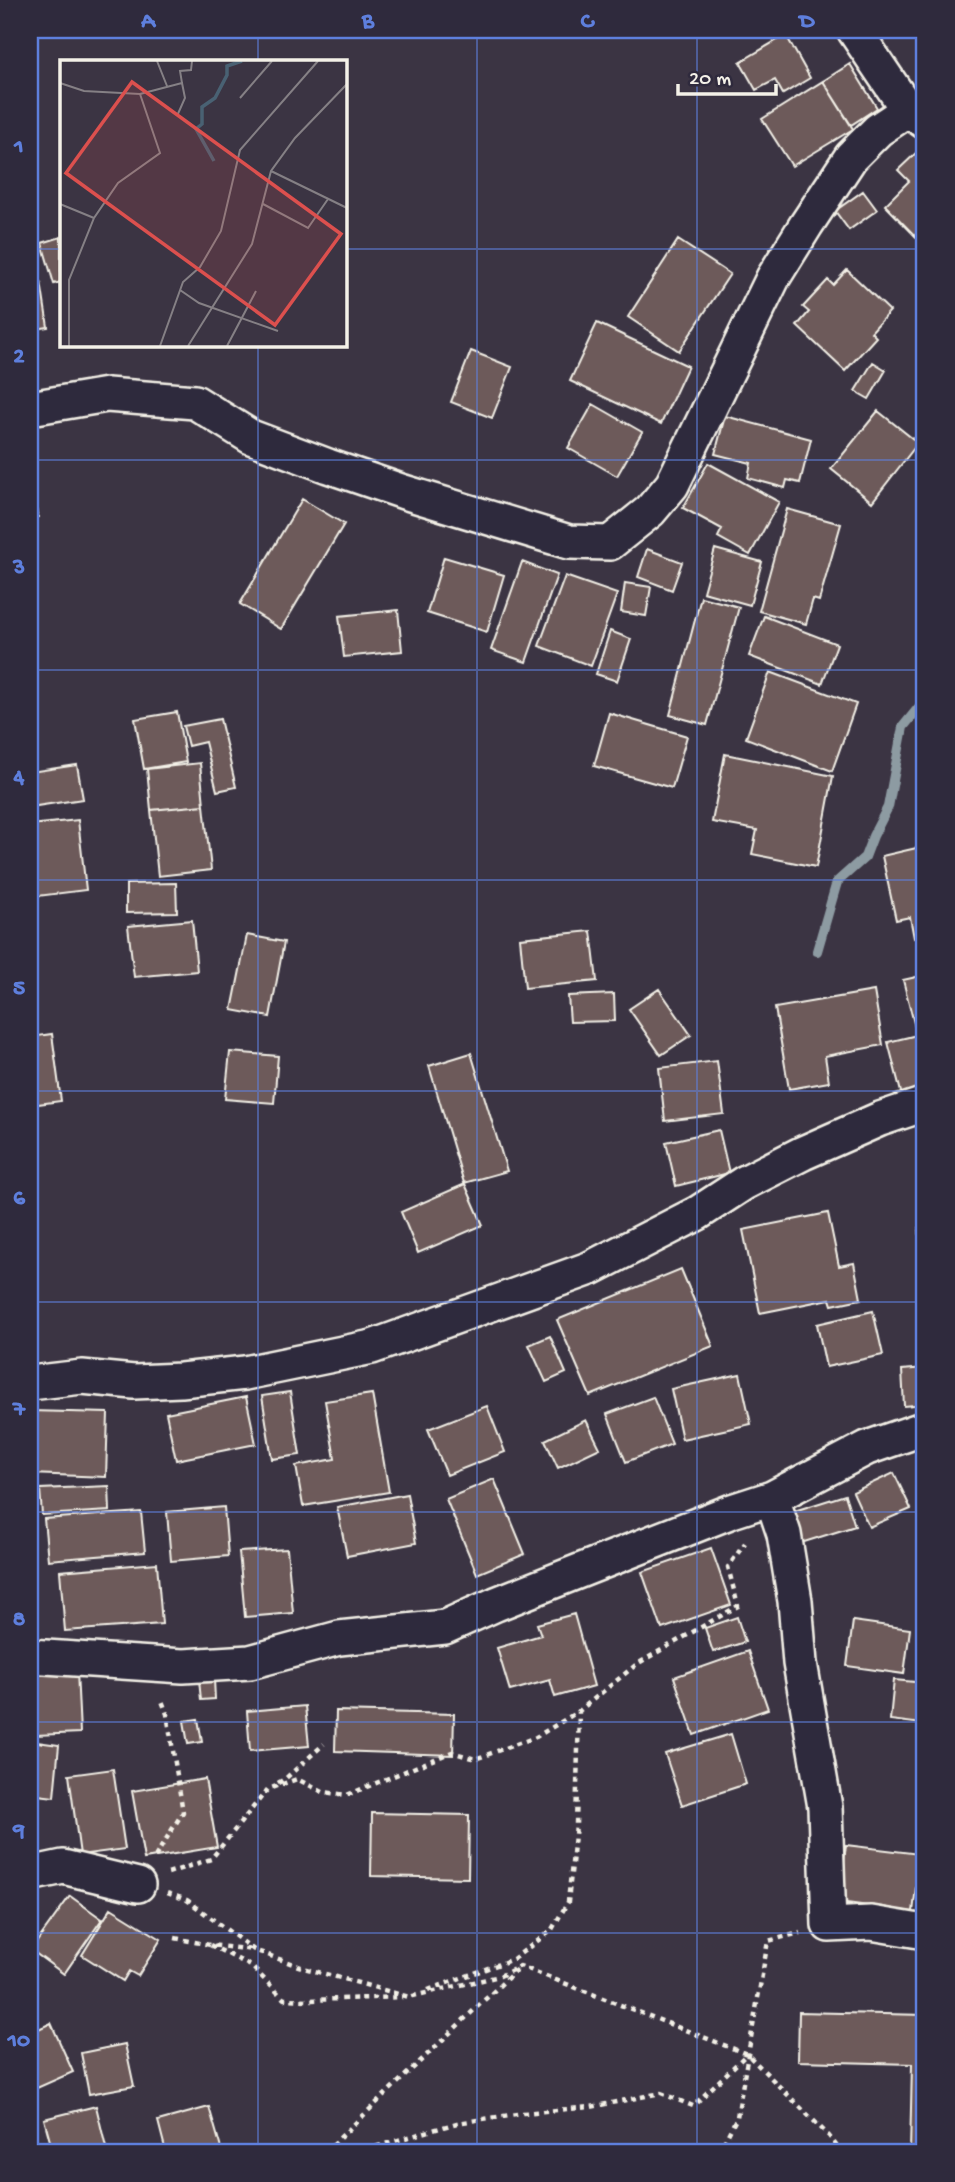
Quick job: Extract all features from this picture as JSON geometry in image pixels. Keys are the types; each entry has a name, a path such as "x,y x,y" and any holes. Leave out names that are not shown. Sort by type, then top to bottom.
{"street":[{"path":"30,408 107,395 195,402 251,437 379,483 569,542 610,543 650,511 672,485 773,278 851,158 878,130 917,116 854,30"},
{"path":"30,1383 82,1377 134,1382 207,1378 258,1371 372,1347 591,1268 698,1213 744,1183 803,1153 880,1119 925,1104"},
{"path":"30,1656 183,1666 250,1662 340,1638 446,1627 496,1604 732,1511 772,1498 867,1448 925,1428"},
{"path":"772,1498 784,1534 795,1601 800,1663 825,1807 829,1925 871,1923 925,1932"},
{"path":"30,1874 63,1867 138,1885"}],"path":[{"path":"268,1789 297,1779 323,1792 347,1796 452,1752 475,1759 536,1737 579,1711 638,1664 738,1606 728,1567 750,1535 784,1534"},
{"path":"138,1885 183,1812 167,1714 157,1691"},
{"path":"175,1938 254,1950 304,1968 409,1997 513,1959 551,1930 568,1902 576,1825 579,1711"},
{"path":"138,1885 211,1859 268,1789 286,1778 324,1744"},
{"path":"138,1885 187,1899 254,1950"},
{"path":"719,2152 737,2116 768,1941 829,1925"},
{"path":"211,1945 251,1966 284,1998 309,2000 409,1997 500,1976 520,1966 747,2054 829,2136 841,2152"},
{"path":"326,2152 520,1966"},
{"path":"357,2152 457,2123 523,2113 591,2107 661,2093 693,2106 747,2054"}],"building":[{"path":"786,35 810,78 783,94 775,80 756,90 740,62"},
{"path":"850,64 877,108 851,125 823,81"},
{"path":"823,81 853,129 792,166 762,119"},
{"path":"916,153 925,163 925,238 921,242 885,205 909,181 898,170"},
{"path":"863,191 877,210 849,230 835,211"},
{"path":"60,237 60,282 54,284 42,243"},
{"path":"678,240 730,274 679,351 628,317"},
{"path":"847,270 890,311 871,332 876,337 845,371 797,326 809,312 803,307 828,280 833,285"},
{"path":"41,282 48,327 30,330 30,284"},
{"path":"597,323 688,366 661,424 570,381"},
{"path":"471,351 512,367 492,418 451,402"},
{"path":"873,362 886,370 869,399 855,391"},
{"path":"593,404 642,432 617,476 568,448"},
{"path":"878,411 918,443 872,502 831,469"},
{"path":"725,416 811,439 800,483 787,480 785,488 748,478 751,463 715,454"},
{"path":"708,463 779,502 750,555 718,537 722,529 683,508"},
{"path":"30,484 38,517 30,519"},
{"path":"302,499 344,524 281,629 240,604"},
{"path":"787,509 841,524 819,601 813,599 806,624 759,611"},
{"path":"647,549 682,562 672,590 638,577"},
{"path":"715,549 762,562 750,605 703,592"},
{"path":"444,557 504,575 487,632 427,613"},
{"path":"522,562 557,575 526,662 491,650"},
{"path":"565,576 617,594 591,666 539,646"},
{"path":"625,583 651,587 646,616 621,612"},
{"path":"701,597 739,607 707,725 670,715"},
{"path":"398,610 402,651 344,657 339,616"},
{"path":"764,616 837,644 822,684 749,656"},
{"path":"610,631 631,639 617,681 596,674"},
{"path":"770,672 856,704 832,771 746,738"},
{"path":"177,712 186,762 144,769 135,719"},
{"path":"609,713 687,736 672,788 594,766"},
{"path":"220,719 236,787 217,791 205,742 188,746 183,726"},
{"path":"725,754 833,776 816,867 752,854 757,830 712,822"},
{"path":"200,763 204,805 151,810 147,769"},
{"path":"77,765 83,799 30,807 30,772"},
{"path":"204,805 211,870 158,876 151,810"},
{"path":"78,820 86,890 38,896 30,825"},
{"path":"925,846 925,935 914,938 910,917 896,920 882,856"},
{"path":"176,883 177,912 126,913 126,884"},
{"path":"192,920 197,971 134,977 128,926"},
{"path":"591,931 597,981 525,988 520,938"},
{"path":"247,935 284,942 270,1017 232,1010"},
{"path":"925,975 925,1095 903,1100 888,1042 917,1035 903,980"},
{"path":"659,989 691,1035 661,1055 629,1009"},
{"path":"874,991 883,1045 825,1056 829,1082 789,1089 775,1008"},
{"path":"614,994 615,1021 570,1022 568,996"},
{"path":"52,1034 61,1101 30,1105 30,1037"},
{"path":"230,1052 278,1056 274,1103 225,1099"},
{"path":"471,1053 507,1171 464,1183 429,1066"},
{"path":"717,1061 724,1114 665,1121 659,1068"},
{"path":"719,1130 729,1173 676,1186 666,1142"},
{"path":"465,1184 483,1225 418,1253 401,1212"},
{"path":"828,1213 839,1266 854,1263 861,1299 832,1305 830,1299 760,1313 743,1230"},
{"path":"919,1227 925,1227 925,1272 922,1272"},
{"path":"681,1269 713,1346 590,1396 557,1320"},
{"path":"873,1311 883,1355 826,1367 817,1324"},
{"path":"550,1336 566,1373 546,1382 529,1345"},
{"path":"925,1368 925,1404 904,1406 902,1370"},
{"path":"740,1374 751,1424 682,1439 671,1389"},
{"path":"290,1392 300,1455 272,1459 262,1396"},
{"path":"372,1394 389,1492 303,1506 296,1466 335,1459 325,1401"},
{"path":"246,1397 256,1444 176,1460 166,1413"},
{"path":"653,1397 672,1444 626,1462 607,1414"},
{"path":"487,1406 505,1452 447,1475 428,1429"},
{"path":"30,1411 108,1413 106,1477 30,1474"},
{"path":"586,1420 600,1448 558,1468 545,1440"},
{"path":"925,1460 925,1481 917,1463"},
{"path":"894,1473 911,1509 869,1527 853,1492"},
{"path":"494,1479 525,1554 477,1574 446,1499"},
{"path":"109,1486 110,1511 42,1515 40,1489"},
{"path":"407,1494 416,1543 347,1556 337,1507"},
{"path":"845,1495 855,1526 801,1543 791,1512"},
{"path":"224,1507 228,1556 171,1561 167,1512"},
{"path":"141,1512 145,1552 48,1560 44,1519"},
{"path":"711,1548 731,1605 662,1629 642,1572"},
{"path":"287,1549 293,1613 245,1617 239,1552"},
{"path":"157,1563 162,1624 65,1631 60,1571"},
{"path":"574,1614 594,1686 555,1697 550,1680 510,1691 497,1648 541,1635 537,1624"},
{"path":"737,1617 745,1642 713,1652 705,1628"},
{"path":"853,1621 910,1629 904,1674 847,1666"},
{"path":"748,1651 768,1709 694,1735 674,1677"},
{"path":"77,1671 80,1733 36,1735 33,1673"},
{"path":"214,1679 215,1699 201,1700 199,1680"},
{"path":"894,1680 925,1683 922,1724 890,1720"},
{"path":"305,1706 309,1746 250,1751 247,1711"},
{"path":"336,1711 454,1714 453,1755 335,1751"},
{"path":"198,1719 202,1742 188,1744 184,1721"},
{"path":"731,1734 746,1784 682,1805 665,1754"},
{"path":"30,1741 59,1745 54,1797 30,1794"},
{"path":"113,1769 125,1849 80,1855 69,1775"},
{"path":"205,1779 217,1847 144,1859 132,1791"},
{"path":"372,1813 469,1815 468,1878 371,1876"},
{"path":"846,1845 920,1854 913,1912 839,1902"},
{"path":"70,1896 102,1919 64,1974 31,1950"},
{"path":"111,1908 161,1939 138,1976 129,1971 123,1981 82,1955"},
{"path":"799,2012 925,2015 925,2152 910,2152 912,2064 798,2061"},
{"path":"51,2023 73,2072 37,2088 30,2072 30,2033"},
{"path":"125,2044 134,2086 89,2094 81,2053"},
{"path":"96,2106 107,2152 53,2152 44,2119"},
{"path":"209,2107 222,2152 166,2152 158,2121"}],"waterway":[{"path":"817,951 837,882 865,857 888,807 903,727 925,700"}]}
